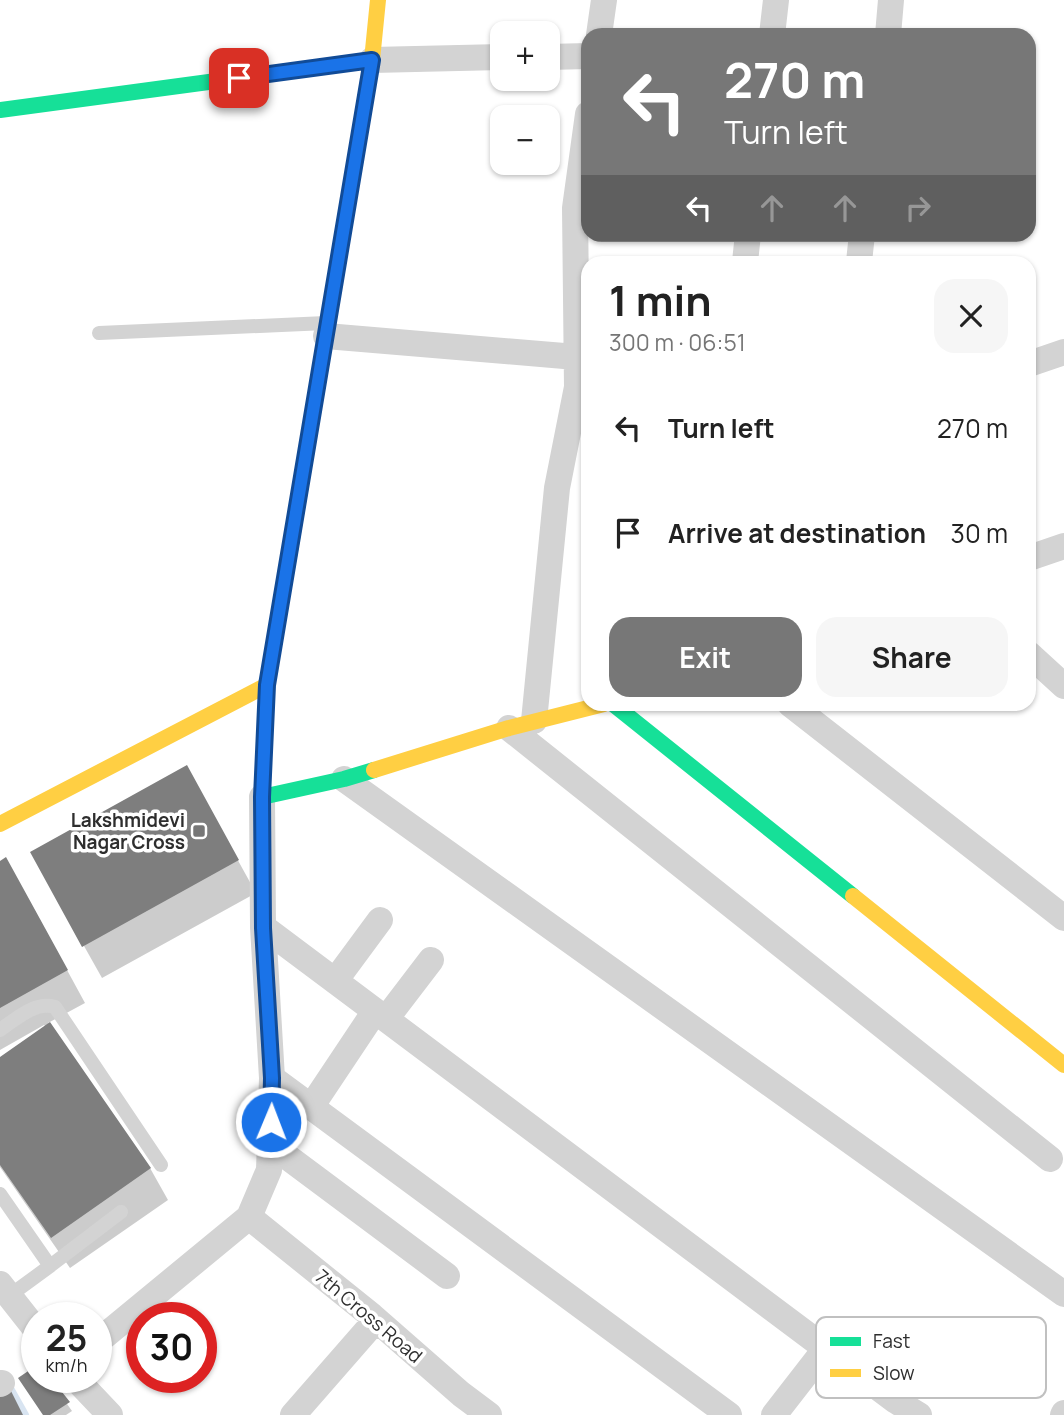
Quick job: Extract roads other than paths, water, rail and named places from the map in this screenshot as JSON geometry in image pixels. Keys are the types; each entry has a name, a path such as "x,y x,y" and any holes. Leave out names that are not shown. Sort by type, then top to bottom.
{"street":[{"path":"112,1330 249,1217 270,1170 272,1078 263,928 262,797 267,685 372,60 377,0"},
{"path":"600,28 604,0"},
{"path":"773,28 776,0"},
{"path":"889,28 891,0"},
{"path":"560,57 581,56"},
{"path":"0,110 372,60 490,57"},
{"path":"522,724 557,488 577,387 575,208 581,165"},
{"path":"327,330 576,357"},
{"path":"1036,363 1061,361"},
{"path":"1036,556 1064,546"},
{"path":"1036,660 1064,686"},
{"path":"0,824 267,685"},
{"path":"262,797 344,779 522,724 581,710"},
{"path":"622,711 1064,1065"},
{"path":"799,711 1064,918"},
{"path":"522,724 1050,1160"},
{"path":"344,779 1064,1294"},
{"path":"335,981 380,920"},
{"path":"263,928 816,1341"},
{"path":"311,1107 380,1015 431,960"},
{"path":"272,1078 729,1415"},
{"path":"270,1144 447,1276"},
{"name":"7th Cross Road","path":"249,1217 376,1320 471,1410"},
{"path":"5,1290 21,1310"},
{"path":"293,1415 376,1320"},
{"path":"774,1415 816,1361"},
{"path":"89,1393 110,1415"},
{"path":"893,1398 919,1415"}],"lane":[{"path":"99,333 327,330"},
{"path":"0,1030 30,1009 48,1005 55,1007 161,1165"},
{"path":"0,1194 51,1266"},
{"path":"5,1290 51,1266 121,1212"}],"waterway":[{"path":"7,1383 25,1415"}],"place":[{"name":"Lakshmidevi Nagar Cross","path":"199,831"}]}
